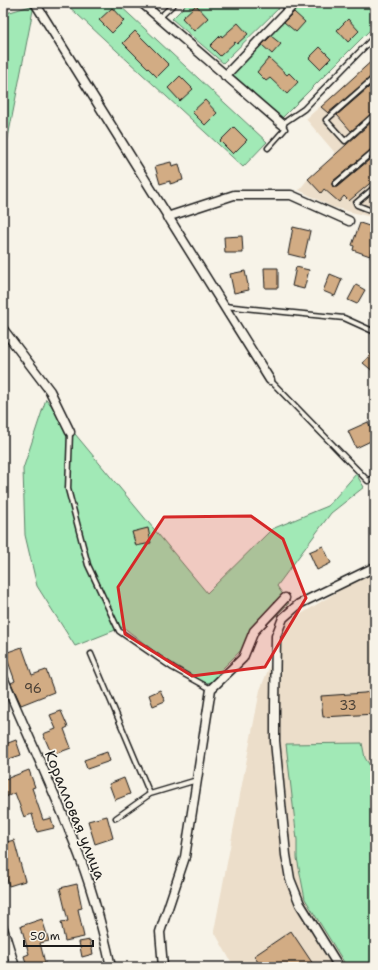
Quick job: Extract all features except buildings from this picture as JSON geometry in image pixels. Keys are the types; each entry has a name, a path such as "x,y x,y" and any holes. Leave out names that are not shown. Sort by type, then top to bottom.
{"street":[{"path":"35,3 270,380"},
{"path":"142,3 282,124"},
{"path":"225,76 295,3"},
{"path":"167,217 234,195 291,195 349,221"},
{"path":"3,329 50,391 70,432"},
{"path":"340,967 300,904 290,879 286,855 275,741 274,706 276,636 283,618 299,604 375,567"},
{"path":"162,967 160,932 185,857 211,689 243,658 254,631 285,598"},
{"name":"Коралловая улица","path":"3,677 74,842 90,890 111,967"},
{"path":"3,928 15,967"}],"lane":[{"path":"159,18 175,3"},
{"path":"268,148 285,129 282,124 304,109 375,36"},
{"path":"375,77 326,120 345,140 375,114"},
{"path":"335,184 375,150"},
{"path":"375,187 356,203 357,206 375,212"},
{"path":"224,306 344,318 375,332"},
{"path":"270,380 368,481 375,477"},
{"path":"70,432 68,489 88,565 119,631 173,668 211,689"},
{"path":"91,654 150,794"},
{"path":"116,818 150,794 197,780"}],"highlighted area":[{"path":"251,516 283,539 306,598 265,667 192,676 125,634 118,587 164,517"}],"shaded area":[{"path":"375,57 375,218 332,207 299,190 308,179 336,154 306,119"},
{"path":"375,568 375,967 234,967 214,931 260,690 287,623"}],"green space":[{"path":"65,3 117,3 267,142 243,167"},
{"path":"188,3 284,3 223,63 172,19"},
{"path":"300,3 375,3 375,25 282,118 232,74"},
{"path":"34,5 3,163 3,14"},
{"path":"46,399 207,593 272,529 328,506 356,474 364,487 331,513 277,586 289,603 220,671 214,682 205,683 162,657 123,627 75,646 37,586 25,535 23,469"},
{"path":"362,743 365,758 375,773 375,965 372,967 347,967 305,899 297,858 297,840 286,744"}]}
